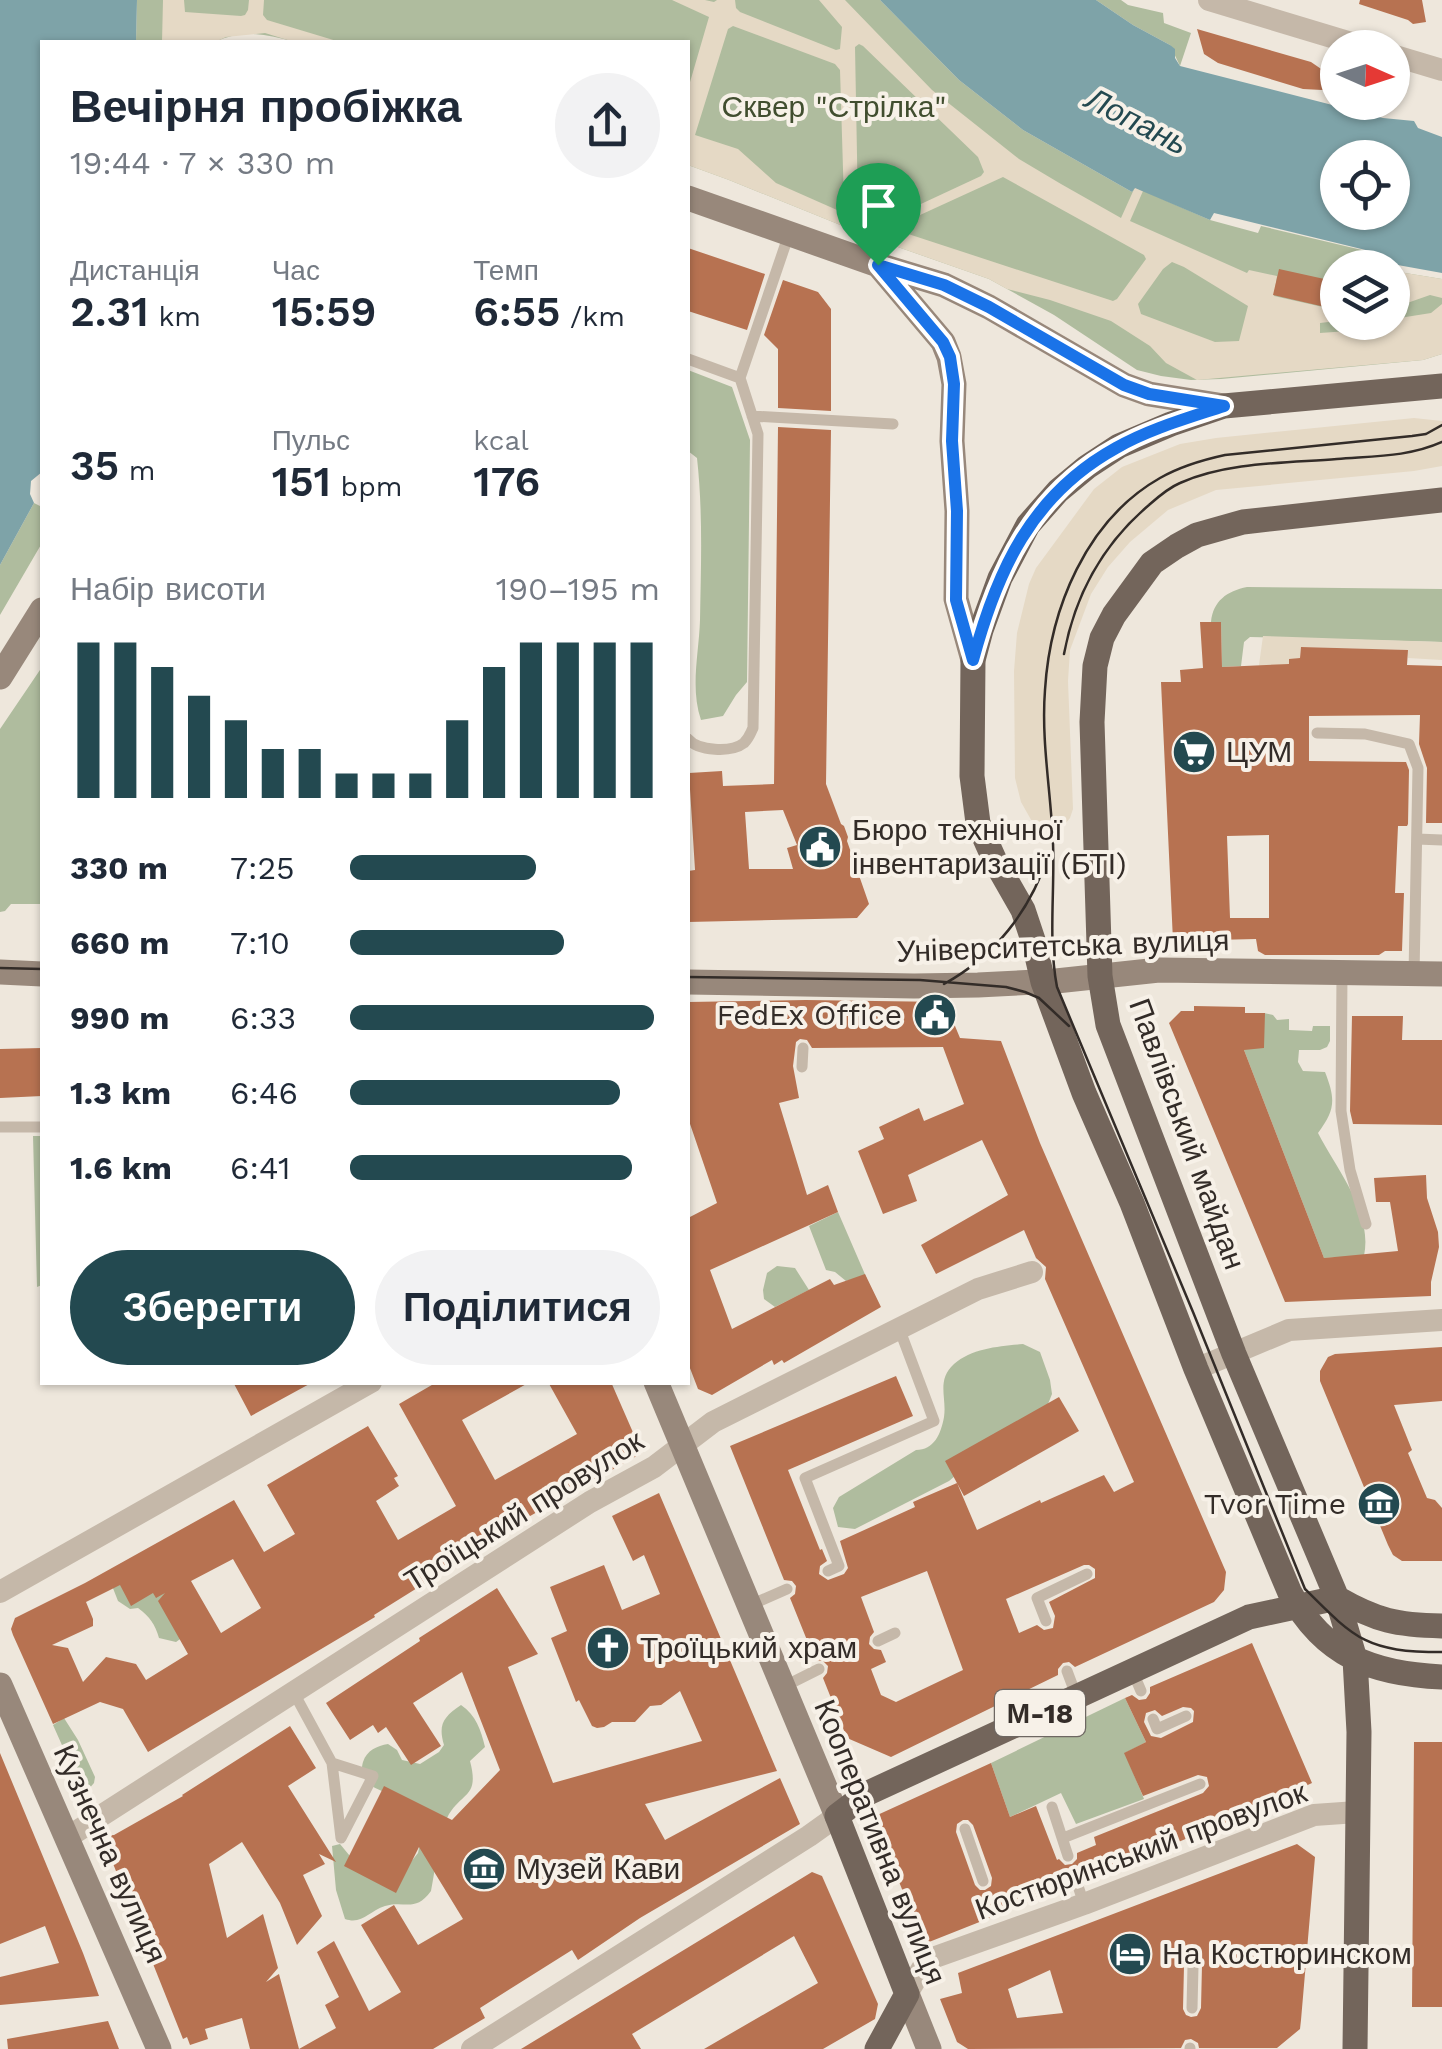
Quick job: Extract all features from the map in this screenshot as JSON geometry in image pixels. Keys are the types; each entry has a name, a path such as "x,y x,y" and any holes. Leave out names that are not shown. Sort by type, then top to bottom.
{"main road":[{"path":"1442,386 1224,406 1119,446 1058,490 1014,549 990,604 973,660 972,776 978,823 994,861 1023,910 1043,982 1084,1093 1298,1607 1322,1639 1355,1659 1408,1674 1442,1677"},
{"name":"Павлівський майдан","path":"1355,2049 1359,1732 1355,1659 1337,1598 1234,1354 1108,1025 1100,976 1092,722 1095,666 1102,638 1114,615 1152,563 1196,535 1244,522 1442,500"},
{"path":"1298,1607 1337,1598 1383,1620 1442,1626"},
{"name":"М-18","path":"836,1816 866,1794 1077,1696 1137,1680 1248,1617 1298,1607"},
{"name":"Кооперативна вулиця","path":"836,1816 907,1994"},
{"path":"877,2049 907,1994"}],"street":[{"path":"1208,0 1320,34"},
{"path":"1410,60 1442,70"},
{"path":"690,199 944,285 1139,392 1224,406"},
{"path":"878,265 943,342 950,357 954,384 956,600 973,660"},
{"path":"0,677 40,613"},
{"name":"Університетська вулиця","path":"690,982 805,989 1043,982 1159,970 1442,974"},
{"path":"0,972 40,974"},
{"name":"Троїцький провулок","path":"68,1837 590,1502 654,1467 713,1422 978,1288 1032,1272"},
{"path":"1196,1369 1289,1330 1442,1320"},
{"path":"0,1592 366,1385"},
{"name":"Кооперативна вулиця","path":"657,1385 836,1816"},
{"name":"Кузнечна вулиця","path":"0,1685 159,2049"},
{"name":"Костюринський провулок","path":"907,1994 927,1960 998,1926 1314,1815 1357,1812"},
{"path":"472,2049 836,1816"},
{"name":"Кооперативна вулиця","path":"907,1994 929,2049"}],"lane":[{"path":"690,741 695,747 738,747 748,740 753,728 758,434 740,378 789,234"},
{"path":"690,360 740,378"},
{"path":"752,416 893,424"},
{"path":"1318,734 1365,734 1409,744 1418,768 1414,974"},
{"path":"1418,839 1442,840"},
{"path":"1342,973 1341,1110 1350,1170 1366,1224"},
{"path":"802,1067 803,1048"},
{"path":"0,1127 40,1127"},
{"path":"828,1571 838,1566 805,1478 934,1421 899,1328"},
{"path":"1046,1621 1037,1598 1087,1574"},
{"path":"748,1606 787,1589"},
{"path":"878,1641 895,1632"},
{"path":"781,1688 819,1670"},
{"path":"1067,1671 1077,1696"},
{"path":"294,1693 332,1764 341,1838 373,1776 332,1764"},
{"path":"1153,1719 1157,1729 1186,1716"},
{"path":"1063,1838 1200,1784"},
{"path":"1052,1807 1068,1856"},
{"path":"965,1829 982,1881"},
{"path":"1192,2008 1193,1966"}],"green space":[{"name":"Сквер \"Стрілка\"","path":"137,0 880,0 959,80 1023,130 1132,192 1135,187 1210,220 1258,233 1261,226 1362,250 1320,250 1320,340 1410,340 1410,274 1442,279 1442,354 1423,360 1221,379 1191,380 1137,370 1054,315 989,279 690,166 690,40 286,40 254,34 221,40 136,40"},
{"path":"1096,0 1121,0 1163,13 1164,23 1191,33 1180,66 1170,45"},
{"path":"690,371 732,387 750,440 747,682 723,716 701,720 696,683 701,539 697,458 690,453"},
{"path":"34,503 40,506 40,546 0,615 0,565"},
{"path":"1247,587 1442,589 1442,642 1250,637 1244,642 1241,666 1222,667 1221,622 1211,622 1212,615 1222,598"},
{"path":"40,670 40,904 11,904 0,912 0,729"},
{"path":"1264,1013 1277,1020 1289,1019 1289,1030 1312,1031 1313,1026 1330,1026 1327,1047 1299,1050 1298,1062 1303,1071 1325,1072 1329,1082 1332,1104 1318,1133 1358,1208 1363,1223 1364,1256 1324,1258 1244,1050"},
{"path":"33,1136 40,1136 37,1287"},
{"path":"838,1212 867,1279 864,1276 846,1281 826,1270 809,1226"},
{"path":"777,1266 795,1268 809,1290 775,1307 764,1299 763,1290 767,1273"},
{"path":"1023,1344 1040,1352 1050,1380 1052,1394 1046,1409 949,1481 855,1529 838,1527 833,1508 839,1497 936,1440 944,1417 945,1376 954,1364 978,1351"},
{"path":"164,1572 183,1637 176,1642 159,1638 146,1615 118,1601 109,1578"},
{"path":"1125,1698 1146,1742 1125,1753 1144,1799 1076,1824 1061,1793 1010,1817 991,1763"},
{"path":"461,1705 477,1723 485,1747 470,1761 471,1789 452,1809 444,1825 431,1891 415,1904 385,1906 361,1919 345,1919 336,1890 332,1846 340,1844 354,1861 399,1877 418,1853 426,1816 369,1784 362,1769 365,1758 373,1749 388,1744 402,1760 420,1764 444,1745 443,1722"},
{"path":"64,1718 95,1777 87,1791 82,1790 53,1725"}],"shaded area":[{"path":"163,0 184,0 185,12 241,16 248,10 249,0 264,0 263,15 267,20 333,40 288,40 265,33 219,40 162,40"},
{"path":"672,0 735,0 740,12 836,50 840,49 842,27 819,0 845,0 932,90 1019,159 1121,218 1135,187 1143,191 1130,221 1247,273 1249,270 1277,276 1274,296 1320,306 1320,340 1410,340 1410,316 1431,313 1442,304 1442,354 1423,360 1197,380 1166,363 1150,346 1111,321 1007,289 690,166 690,82 709,17","holes":["733,26 835,64 840,70 844,202 841,209 776,183 738,149 695,135 728,29","863,46 978,157 984,172 878,224 862,218 858,209 855,47","1003,177 1146,259 1113,301 896,230 896,226","1172,262 1248,306 1239,341 1215,342 1141,314 1138,304 1163,269"]},
{"path":"1410,274 1442,279 1442,298 1430,295 1410,302"},
{"path":"1414,418 1442,421 1442,466 1216,490 1168,510 1130,542 1091,594 1070,650 1070,818 1053,832 1034,825 1021,802 1015,778 1017,633 1036,568 1094,489 1122,467 1180,444"},
{"path":"1263,636 1442,642 1442,660 1408,658 1407,650 1301,647 1300,658 1289,660 1290,693 1259,665"}],"water":[{"path":"0,0 137,0 136,40 40,40 40,474 31,481 34,503 0,565"},
{"name":"Лопань","path":"880,0 1096,0 1170,45 1180,66 1320,102 1320,120 1414,121 1418,128 1442,137 1442,273 1410,267 1410,250 1366,250 1214,213 1210,220 1135,188 1132,192 1023,130 959,80"}],"building":[{"path":"1360,0 1422,0 1426,22 1413,24 1359,4"},
{"path":"1197,29 1311,62 1320,68 1320,90 1303,89 1218,63 1204,54"},
{"path":"690,249 765,274 747,330 690,312"},
{"path":"1279,269 1320,278 1320,306 1273,295"},
{"path":"783,280 818,292 831,309 831,411 778,408 778,349 764,335"},
{"path":"778,427 831,430 826,784 869,904 857,918 690,922 690,871 695,870 690,773 722,771 723,786 774,784","holes":["783,810 797,845 787,848 793,869 749,869 745,812"]},
{"path":"1200,622 1221,622 1222,667 1289,664 1289,659 1300,658 1301,647 1408,650 1407,665 1442,666 1442,823 1426,823 1427,768 1419,744 1420,715 1309,716 1309,761 1406,762 1408,824 1398,826 1395,893 1404,893 1402,951 1379,955 1265,955 1258,951 1256,939 1173,941 1161,682 1181,682 1180,670 1203,668","holes":["1269,835 1269,918 1230,918 1227,836"]},
{"path":"690,1002 945,1002 960,1038 1001,1041 1040,1143 1226,1572 1224,1590 1214,1602 1075,1667 1063,1663 1058,1675 891,1757 847,1738 823,1678 828,1666 815,1660 790,1598 796,1586 784,1580 730,1446 896,1376 913,1416 788,1470 827,1561 820,1566 819,1574 828,1580 844,1574 848,1568 840,1541 957,1483 977,1530 1104,1475 1114,1492 1134,1482 1045,1279 1046,1267 1036,1258 1024,1230 936,1274 921,1245 1008,1195 982,1140 908,1175 917,1201 883,1214 858,1151 884,1139 879,1127 919,1108 924,1121 964,1104 943,1047 812,1048 807,1040 796,1042 793,1066 799,1098 779,1103 807,1195 828,1185 838,1212 710,1270 732,1329 830,1279 834,1285 865,1274 881,1307 784,1363 782,1360 774,1365 772,1360 712,1395 698,1389 690,1368 690,1217 717,1203 690,1124","holes":["1089,1565 1095,1569 1095,1578 1049,1602 1055,1616 1053,1628 1044,1630 1037,1625 1019,1633 1006,1599","927,1571 963,1670 896,1702 881,1695 871,1669 886,1662 881,1650 869,1644 874,1632 861,1597"]},
{"path":"1194,1006 1245,1007 1245,1013 1265,1013 1264,1048 1244,1050 1324,1258 1398,1251 1390,1202 1376,1202 1374,1178 1426,1175 1427,1198 1439,1247 1431,1296 1285,1302 1169,1023 1181,1011 1194,1011"},
{"path":"1352,1016 1403,1016 1402,1040 1442,1040 1442,1125 1353,1124"},
{"path":"40,1048 40,1096 0,1098 0,1049"},
{"path":"1442,1347 1442,1401 1394,1405 1427,1498 1442,1508 1442,1561 1402,1561 1388,1545 1320,1381 1320,1371 1328,1357 1335,1354"},
{"path":"235,1385 308,1385 251,1416"},
{"path":"432,1385 525,1385 462,1420 495,1480 577,1434 550,1385 612,1385 642,1453 452,1560 454,1565 375,1617 148,1752 123,1709 100,1702 53,1724 11,1629 15,1618 234,1500 264,1552 295,1534 267,1485 368,1426 398,1476 394,1478 399,1486 376,1501 398,1540 456,1506 399,1404","holes":["233,1559 261,1608 221,1633 191,1581","120,1585 131,1606 153,1593 156,1598 165,1593 158,1601 188,1654 146,1680 136,1664 106,1657 83,1682 68,1648 52,1645 93,1626 86,1602"]},
{"path":"1059,1397 1079,1431 964,1496 945,1461"},
{"path":"659,1493 777,1771 645,1804 665,1840 780,1778 800,1824 640,1918 578,1960 572,1950 480,2008 485,2018 433,2049 299,2049 336,2028 325,2005 339,1997 317,1952 334,1941 369,2011 401,1992 361,1925 394,1905 418,1945 463,1919 419,1847 396,1893 344,1866 384,1786 452,1820 500,1770 462,1672 413,1703 441,1746 411,1765 386,1727 378,1733 373,1725 350,1740 326,1703 497,1588 538,1654 508,1667 553,1783 702,1741 680,1691 661,1705 650,1706 635,1722 592,1726 579,1700 576,1702 551,1638 567,1631 550,1587 604,1565 622,1610 660,1594 644,1555 633,1561 612,1516"},
{"path":"1252,1643 1312,1783 1086,1880 1080,1874 1073,1875 1068,1887 924,1944 873,1817 991,1763 1010,1817 1036,1806 1057,1860 1072,1864 1077,1853 1096,1845 1094,1837 1203,1793 1209,1786 1207,1777 1198,1775 1143,1796 1124,1753 1146,1742 1125,1698 1132,1695 1146,1699 1150,1687","holes":["1183,1707 1194,1711 1193,1722 1161,1738 1151,1736 1144,1722 1146,1713 1155,1710 1162,1716","963,1820 973,1825 992,1878 991,1886 985,1890 975,1885 956,1832 957,1824"]},
{"path":"290,1726 316,1768 288,1786 336,1862 319,1854 325,1864 303,1875 322,1916 297,1945 280,1903 242,1842 209,1864 227,1938 263,1914 278,1968 266,1982 279,1974 299,2049 250,2049 242,2018 205,2029 208,2039 190,2045 187,2037 183,2039 102,1836 114,1835 183,1796"},
{"path":"1414,1742 1442,1742 1442,2007 1412,2007"},
{"path":"0,1753 99,1996 0,2005 0,1977 59,1963 45,1926 0,1944"},
{"path":"1297,1844 1315,1857 1300,2029 1277,2048 1199,2048 1191,2039 1185,2040 1181,2048 968,2049 957,2042 940,1999 962,1993 958,1973","holes":["1194,1957 1202,1965 1201,2008 1197,2016 1191,2017 1183,2009 1184,1966 1188,1958","1050,1970 1063,2013 1017,2018 1008,1989"]},
{"path":"812,1872 822,1876 878,2004 875,2019 823,2049 704,2049 818,1983 794,1936 632,2034 641,2049 521,2049"},
{"path":"108,2021 119,2049 8,2049 7,2039"}],"tram line":[{"path":"1442,425 1412,436 1216,457 1168,474 1134,496 1092,542 1064,598 1048,659 1044,709 1057,987 1305,1589 1364,1640 1396,1649 1442,1652"},
{"path":"1064,654 1075,611 1093,572 1118,536 1171,487 1237,467 1391,455 1442,442"},
{"path":"944,984 995,946 1021,913 1048,856"},
{"path":"0,968 40,969"},
{"path":"690,977 920,980 1006,987 1039,998 1069,1026"}],"place":[{"name":"ЦУМ","path":"1194,752"},
{"name":"Бюро технічної інвентаризації (БТІ)","path":"820,847"},
{"name":"FedEx Office","path":"935,1015"},
{"name":"Tvor Time","path":"1379,1504"},
{"name":"Троїцький храм","path":"608,1648"},
{"name":"Музей Кави","path":"484,1869"},
{"name":"На Костюринском","path":"1130,1954"}],"route":[{"path":"878,265 944,285 1139,392 1224,406 1119,446 1058,490 1014,549 990,604 973,660 956,600 954,384 950,357 943,342 878,265"}]}
